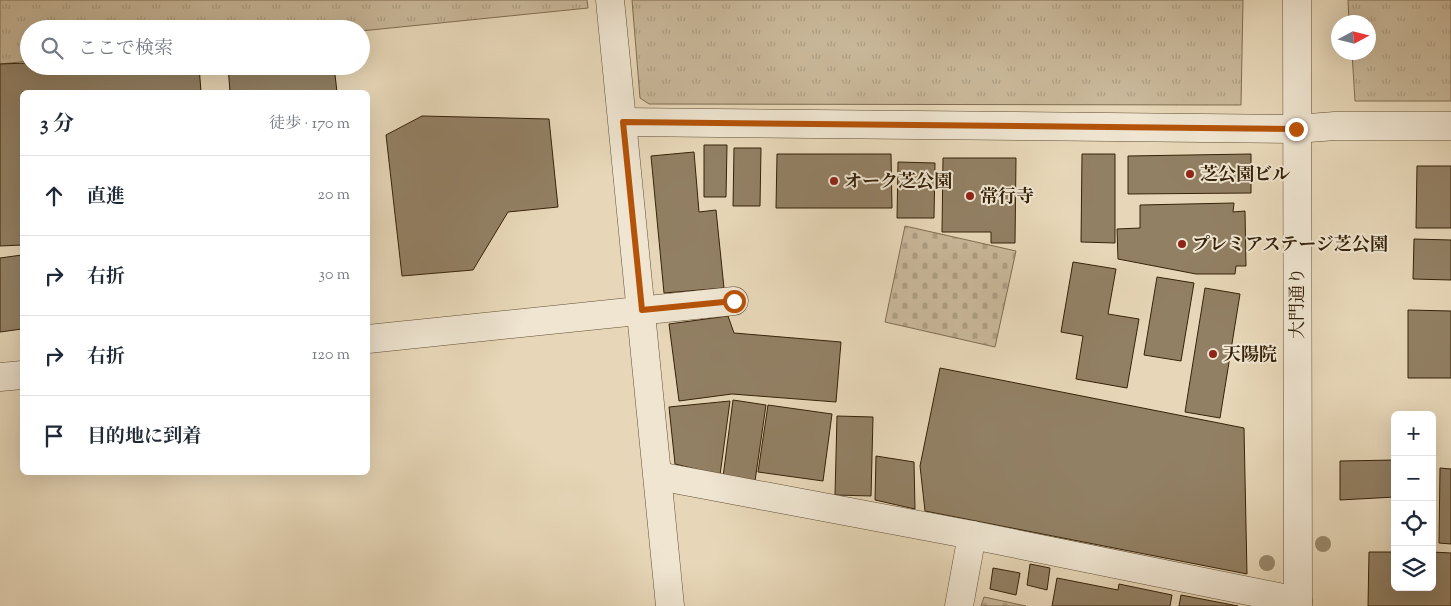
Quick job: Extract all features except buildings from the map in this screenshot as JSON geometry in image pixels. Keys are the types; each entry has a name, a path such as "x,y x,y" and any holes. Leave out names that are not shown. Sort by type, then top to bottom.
{"street":[{"path":"610,0 670,606"},
{"name":"大門通り","path":"1296,0 1298,603"},
{"path":"623,122 1296,129 1335,126 1451,126"},
{"path":"370,339 734,301"},
{"path":"0,377 20,375"},
{"path":"658,476 972,535 1298,603"},
{"path":"959,606 972,535"}],"green space":[{"path":"0,0 587,0 588,8 370,30 370,20 20,20 20,62 0,64"},
{"path":"632,0 1243,0 1241,105 649,104 640,98"},
{"path":"1348,0 1451,0 1451,101 1355,101 1352,60 1376,60 1376,15 1349,15"},
{"path":"905,226 1016,251 995,347 885,322"},
{"path":"984,597 1026,606 981,606"}],"place":[{"name":"芝公園ビル","path":"1190,174"},
{"name":"オーク芝公園","path":"834,181"},
{"name":"常行寺","path":"970,196"},
{"name":"プレミアステージ芝公園","path":"1182,244"},
{"name":"天陽院","path":"1213,354"}],"route":[{"path":"734,301 642,310 623,122 1296,129"}]}
